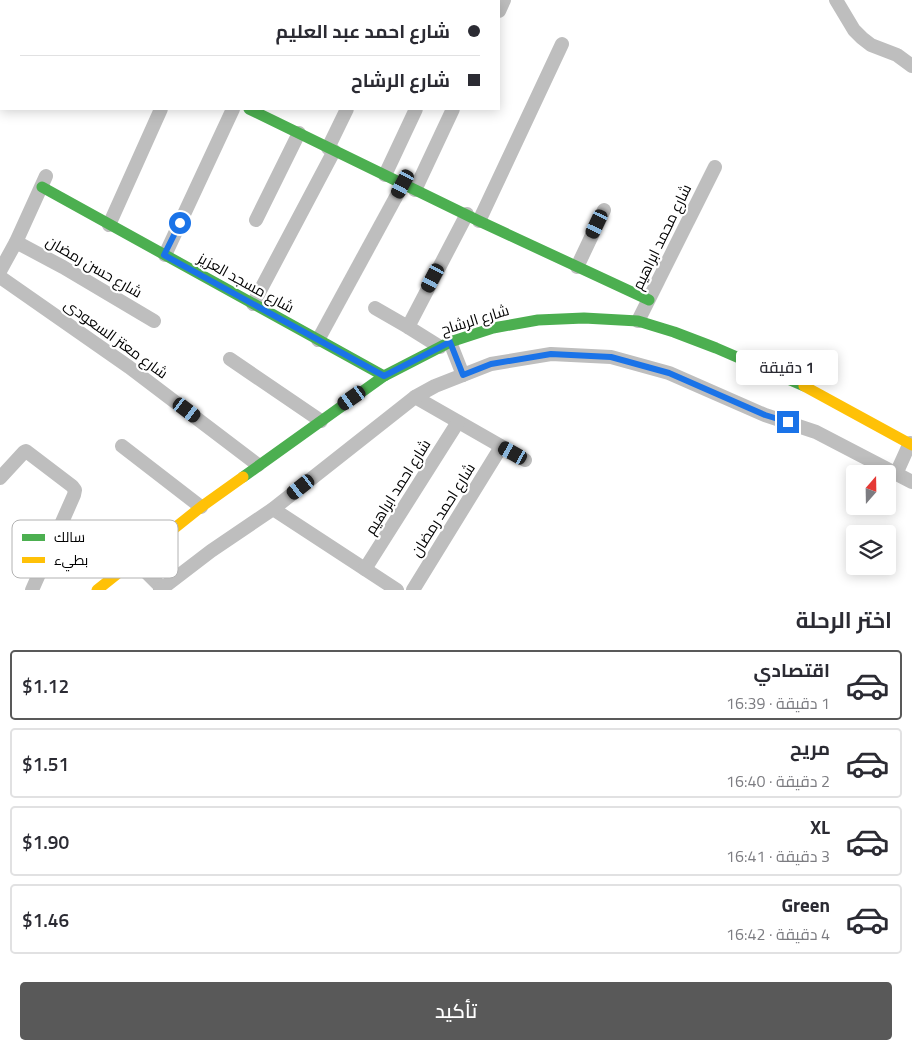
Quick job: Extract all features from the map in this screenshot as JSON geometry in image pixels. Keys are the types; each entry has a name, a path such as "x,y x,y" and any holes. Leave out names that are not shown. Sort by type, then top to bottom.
{"street":[{"path":"836,0 854,30 862,38 871,45 897,56 912,66"},
{"path":"408,326 473,218 562,44"},
{"path":"109,225 161,110"},
{"path":"164,255 233,110"},
{"path":"251,110 473,218 649,300"},
{"path":"253,304 331,149 347,110"},
{"path":"385,174 416,110"},
{"path":"318,340 452,110"},
{"path":"256,220 299,133"},
{"name":"شارع محمد ابراهيم","path":"638,321 715,167"},
{"path":"0,271 16,242 44,181"},
{"name":"شارع مسجد العزيز","path":"44,181 109,225 384,376"},
{"path":"577,267 604,210"},
{"name":"شارع حسن رمضان","path":"16,242 70,271 154,321"},
{"name":"شارع معتز السعودى","path":"0,277 129,367 258,465"},
{"path":"375,308 448,346 461,370"},
{"name":"شارع الرشاح","path":"178,528 201,507 384,376 448,346 493,328 538,320 584,318 638,321 674,332 716,348 807,388 911,444"},
{"path":"178,573 273,509 415,397 461,370 551,354 611,357 669,373 765,415 816,432 879,465"},
{"path":"230,359 321,421"},
{"path":"415,397 526,460"},
{"name":"شارع احمد ابراهيم","path":"366,569 458,422"},
{"path":"911,444 896,474 912,482"},
{"path":"122,446 201,507"},
{"name":"شارع احمد رمضان","path":"413,590 501,446"},
{"path":"0,478 26,451 75,490 63,520"},
{"path":"273,509 397,590"},
{"path":"32,590 37,578"},
{"name":"شارع الرشاح","path":"97,590 116,578"},
{"path":"159,586 170,578"}],"traffic: fast":[{"path":"251,110 479,221 649,300"},
{"path":"42,187 384,376"},
{"path":"243,477 384,376 450,342 493,328 538,320 584,318 638,321 716,348 804,386"}],"traffic: slow":[{"path":"804,386 912,445"},
{"path":"178,525 243,477"},
{"path":"97,590 112,578"}],"route":[{"path":"180,223 164,255 384,376 450,342 463,375 491,364 551,354 611,357 669,373 743,406 788,422"}]}
